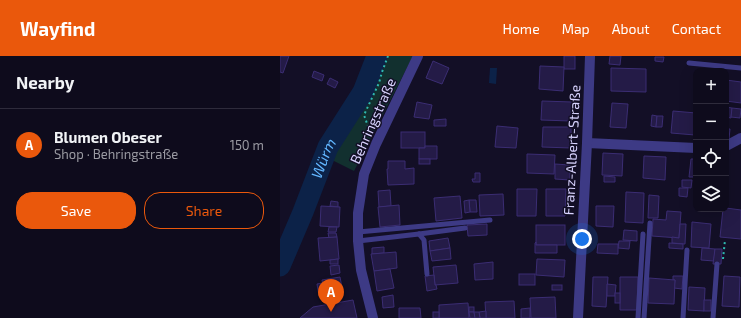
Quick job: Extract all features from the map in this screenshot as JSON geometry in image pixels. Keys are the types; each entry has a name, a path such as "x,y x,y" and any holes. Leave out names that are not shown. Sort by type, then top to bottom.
{"street":[{"name":"Behringstraße","path":"373,318 361,270 358,236 358,214 364,174 376,144 418,56"},
{"name":"Franz-Albert-Straße","path":"578,318 590,56"},
{"path":"729,144 741,138"},
{"path":"587,143 693,148"}],"lane":[{"path":"689,63 741,68"},
{"path":"358,236 490,220"},
{"path":"644,318 650,223"},
{"path":"358,236 419,234 465,228"},
{"path":"419,234 424,240 428,274"},
{"path":"638,318 643,234"},
{"path":"684,318 687,250"},
{"path":"713,318 716,267"}],"path":[{"path":"376,144 371,136 364,115 379,83 388,56"},
{"path":"716,267 722,265 725,240"}],"green space":[{"path":"384,56 413,56 354,171 330,159 345,139 373,83"}],"water":[{"path":"490,68 497,68 496,84 489,83"}],"building":[{"path":"280,56 289,56 283,73 280,72"},
{"path":"564,56 575,56 575,69 564,69"},
{"path":"610,56 621,56 620,65 609,64"},
{"path":"655,57 664,57 663,62 655,61"},
{"path":"433,61 449,68 442,84 426,78"},
{"path":"540,66 564,67 563,91 539,89"},
{"path":"611,68 646,69 646,92 611,91"},
{"path":"314,71 324,75 322,81 312,77"},
{"path":"330,78 338,82 335,88 327,84"},
{"path":"729,80 741,82 741,103 729,101"},
{"path":"542,101 572,102 571,121 541,120"},
{"path":"417,102 432,105 429,119 414,117"},
{"path":"612,103 628,104 626,128 610,127"},
{"path":"729,108 732,108 731,118 729,118"},
{"path":"732,108 741,109 740,118 731,117"},
{"path":"673,111 693,113 693,135 671,133"},
{"path":"652,115 657,116 656,127 651,126"},
{"path":"657,116 663,116 662,127 656,127"},
{"path":"446,119 446,126 434,126 434,120"},
{"path":"497,126 518,128 516,148 495,147"},
{"path":"543,127 571,127 571,148 542,147"},
{"path":"401,132 425,132 425,148 401,148"},
{"path":"425,146 437,146 437,159 419,159 419,148 425,148"},
{"path":"603,153 623,154 622,176 602,175"},
{"path":"527,154 555,155 554,174 527,173"},
{"path":"644,156 666,157 665,180 643,178"},
{"path":"419,159 430,159 430,164 419,164"},
{"path":"691,159 693,159 693,177 689,177"},
{"path":"388,161 405,161 405,169 414,168 414,184 388,185"},
{"path":"555,164 570,165 570,180 555,179"},
{"path":"475,173 480,173 480,182 473,182 472,179 475,179"},
{"path":"604,176 615,177 615,182 604,182"},
{"path":"682,180 692,180 691,188 682,187"},
{"path":"679,188 688,188 687,197 679,196"},
{"path":"517,189 537,189 536,216 517,216"},
{"path":"546,189 566,189 565,216 546,216"},
{"path":"390,190 391,206 379,207 378,191"},
{"path":"626,192 644,193 643,223 625,222"},
{"path":"503,194 504,215 480,216 479,195"},
{"path":"649,195 659,196 658,218 648,218"},
{"path":"460,196 462,218 436,221 434,198"},
{"path":"469,200 476,200 477,212 470,212"},
{"path":"469,200 470,212 465,213 464,201"},
{"path":"331,201 338,202 338,207 330,206"},
{"path":"399,205 400,225 380,227 378,207"},
{"path":"321,206 340,207 339,227 320,226"},
{"path":"596,206 614,206 613,227 596,226"},
{"path":"729,208 741,210 741,239 720,237 723,212 729,212"},
{"path":"667,211 681,212 679,238 652,236 653,219 666,220"},
{"path":"692,222 711,224 709,248 691,247"},
{"path":"487,224 487,235 468,236 467,225"},
{"path":"680,224 686,224 685,244 672,243 672,237 679,238"},
{"path":"536,225 565,225 565,245 536,245"},
{"path":"329,227 337,227 336,232 328,232"},
{"path":"624,230 637,231 637,241 623,240"},
{"path":"328,233 336,233 337,237 329,238"},
{"path":"337,237 339,259 320,261 318,238"},
{"path":"448,238 450,248 430,251 429,241"},
{"path":"619,241 630,241 629,249 618,248"},
{"path":"536,242 536,245 557,245 557,253 535,253"},
{"path":"669,243 683,244 683,249 669,248"},
{"path":"598,244 618,244 618,254 597,253"},
{"path":"384,247 384,253 372,254 372,248"},
{"path":"450,248 451,259 432,261 430,251"},
{"path":"702,248 715,249 714,261 701,260"},
{"path":"715,249 722,249 721,264 713,264"},
{"path":"396,252 397,268 374,271 371,254"},
{"path":"338,259 338,264 330,264 330,260"},
{"path":"537,259 565,260 564,277 536,275"},
{"path":"493,262 493,279 475,280 474,264"},
{"path":"339,265 340,273 331,275 330,266"},
{"path":"456,265 458,283 435,285 433,267"},
{"path":"390,269 394,288 377,291 374,271"},
{"path":"519,274 535,274 535,285 519,285"},
{"path":"434,275 437,289 427,291 425,276"},
{"path":"673,276 683,276 682,289 674,288 675,280 673,280"},
{"path":"724,276 740,277 739,307 722,306"},
{"path":"340,277 343,293 325,296 322,280"},
{"path":"593,277 608,277 606,307 592,306"},
{"path":"620,277 638,277 637,310 620,310"},
{"path":"649,278 675,280 674,304 648,303"},
{"path":"323,283 325,295 319,296 317,284"},
{"path":"607,284 616,285 615,296 607,296"},
{"path":"552,285 562,285 562,290 552,290"},
{"path":"689,287 705,288 704,311 688,310"},
{"path":"615,293 620,293 620,303 615,303"},
{"path":"393,295 394,307 383,308 382,297"},
{"path":"555,297 556,318 531,318 530,298"},
{"path":"353,300 357,318 300,318 313,307"},
{"path":"704,300 711,300 711,311 704,311"},
{"path":"514,301 515,318 486,318 485,302"},
{"path":"468,303 469,318 439,318 439,305"},
{"path":"469,307 474,307 474,312 469,312"},
{"path":"399,308 420,308 421,318 399,318"},
{"path":"530,308 530,318 521,318 521,309"},
{"path":"486,311 486,318 480,318 479,312"},
{"path":"433,312 439,312 439,318 433,318"},
{"path":"469,312 474,312 475,318 470,318"},
{"path":"474,312 479,312 480,318 475,318"}],"waterway":[{"name":"Würm","path":"280,266 328,147 363,92 377,56"}],"place":[{"name":"Blumen Obeser","path":"331,312"}]}
